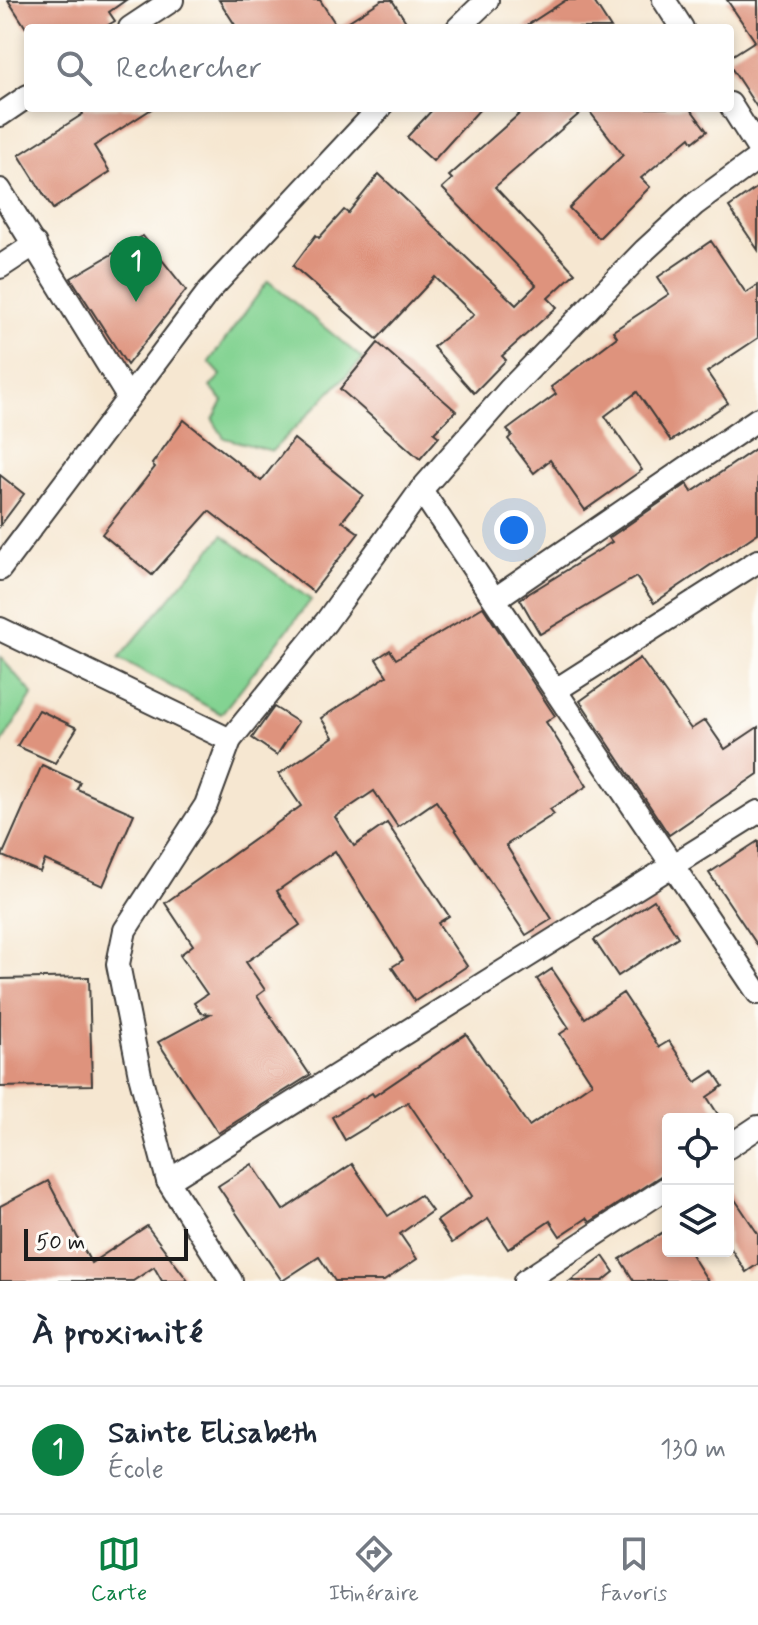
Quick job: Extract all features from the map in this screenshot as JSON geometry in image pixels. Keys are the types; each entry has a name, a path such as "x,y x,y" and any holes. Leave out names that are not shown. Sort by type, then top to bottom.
{"street":[{"path":"136,24 172,0"},
{"path":"462,24 487,0"},
{"path":"664,0 679,24"},
{"path":"0,115 24,99"},
{"path":"734,110 758,148"},
{"path":"0,569 209,291 376,112"},
{"path":"231,1281 168,1181 140,1075 118,964 125,930 206,805 230,740 326,622 421,490 509,390 645,250 695,204 758,158"},
{"path":"0,190 128,397"},
{"path":"0,267 35,244"},
{"path":"495,599 758,419"},
{"path":"421,490 758,993"},
{"path":"556,690 758,561"},
{"path":"0,629 230,740"},
{"path":"168,1181 758,812"},
{"path":"734,1143 758,1127"},
{"path":"525,1281 662,1191"}],"green space":[{"path":"268,281 363,359 272,451 224,438 213,420 223,401 210,387 221,375 209,362"},
{"path":"223,535 311,600 221,714 119,658"},
{"path":"0,657 33,694 0,746"}],"building":[{"path":"8,0 126,0 109,12 115,21 110,24 24,25"},
{"path":"219,0 320,0 335,24 234,24"},
{"path":"382,0 392,0 407,24 344,24"},
{"path":"566,0 593,0 608,24 529,24"},
{"path":"727,0 758,0 758,109 734,72 734,54 755,41"},
{"path":"147,112 94,146 110,172 53,209 19,155 83,114"},
{"path":"430,112 477,112 433,161 407,137"},
{"path":"521,112 581,112 495,187 575,273 548,298 557,307 502,356 506,360 474,393 433,347 474,315 435,277 377,339 293,266 316,235 319,238 344,210 348,213 379,174 516,305 536,285 442,188 452,179 449,176"},
{"path":"590,112 693,112 707,131 693,142 690,137 641,178 650,187 599,238 569,208 623,155"},
{"path":"758,187 758,250 729,207"},
{"path":"143,236 186,290 127,365 71,278"},
{"path":"711,241 746,293 758,285 758,338 707,372 728,403 671,441 637,392 605,416 642,470 585,510 550,460 534,473 508,439 512,435 507,430 556,394 551,387 617,337 613,331 669,294 658,277"},
{"path":"378,343 456,411 434,433 439,437 420,459 340,389"},
{"path":"184,420 261,481 294,439 363,495 342,521 359,533 313,592 209,511 152,575 102,534 155,467 152,464"},
{"path":"758,447 758,533 654,603 636,577 540,634 520,599 612,542 609,538 687,484 692,492"},
{"path":"0,475 24,494 0,526"},
{"path":"483,607 555,716 546,722 587,786 550,809 554,814 506,845 552,919 526,935 436,801 398,827 374,791 335,817 354,846 387,823 449,916 438,923 467,966 415,1001 392,967 403,960 335,851 277,891 300,925 246,962 265,990 257,996 310,1075 218,1133 158,1042 210,1014 201,1013 194,1003 207,994 180,955 193,945 165,903 301,806 279,774 333,737 321,718 387,676 376,659 390,650 396,659"},
{"path":"640,658 691,729 705,720 725,749 758,727 758,774 669,835 580,701"},
{"path":"274,707 298,722 277,755 252,738"},
{"path":"39,710 77,728 55,763 17,746"},
{"path":"42,765 80,782 77,789 134,814 103,886 45,860 40,872 2,856"},
{"path":"758,841 758,946 709,873"},
{"path":"654,900 678,937 618,976 594,940"},
{"path":"552,969 585,1018 623,993 659,1047 669,1041 696,1082 713,1071 723,1086 707,1097 717,1113 662,1113 662,1175 590,1222 587,1218 560,1236 550,1221 508,1249 488,1219 452,1243 437,1221 472,1196 408,1102 345,1140 332,1117 372,1093 374,1096 466,1034 529,1126 592,1083 560,1034 569,1028 537,979"},
{"path":"89,977 92,1085 0,1087 0,979"},
{"path":"252,1164 283,1210 352,1164 388,1216 420,1195 432,1211 400,1234 417,1259 384,1281 335,1281 319,1257 282,1281 218,1186"},
{"path":"48,1181 91,1263 147,1226 188,1281 162,1281 154,1267 133,1281 0,1281 0,1206"},
{"path":"734,1198 758,1234 758,1264 746,1272 734,1253"},
{"path":"662,1233 662,1257 693,1257 708,1281 634,1281 620,1259"},
{"path":"603,1256 614,1272 603,1281 570,1281"}],"place":[{"name":"Sainte Elisabeth","path":"136,302"}]}
